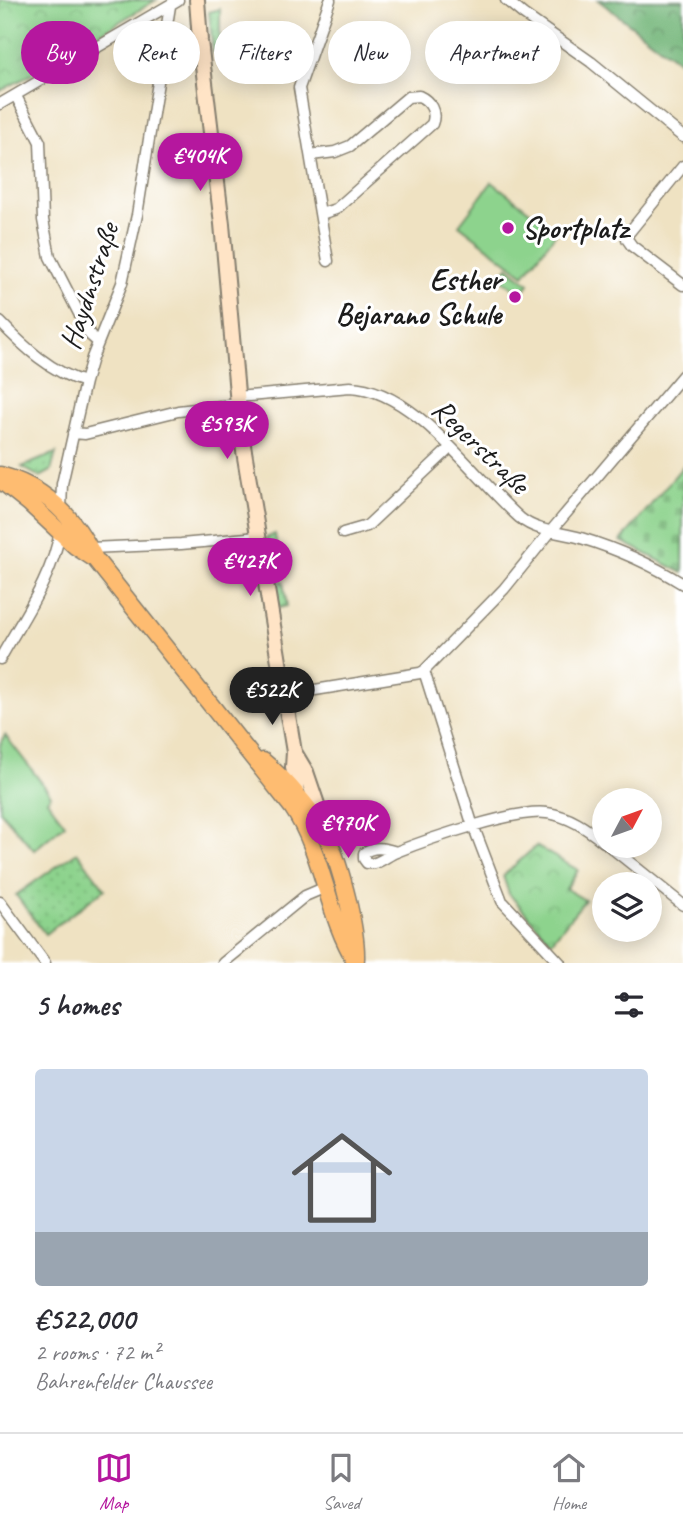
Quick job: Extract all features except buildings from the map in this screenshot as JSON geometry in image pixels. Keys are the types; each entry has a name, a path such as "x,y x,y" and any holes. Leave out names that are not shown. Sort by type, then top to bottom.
{"main road":[{"path":"197,0 223,233 237,401 284,695 295,752 313,788 353,923 357,945 356,963"},
{"path":"0,477 19,480 38,489 61,507 301,820"},
{"path":"0,477 75,546 91,549"},
{"path":"29,503 61,507"},
{"path":"244,747 281,776 328,838"},
{"path":"295,752 293,767 301,820 343,939 356,963"}],"street":[{"path":"328,261 299,88 330,0"},
{"path":"506,0 591,62 683,137"},
{"path":"0,104 174,3"},
{"name":"Haydnstraße","path":"0,659 40,588 57,551 62,484 85,382 122,283 137,215 174,3"},
{"path":"16,96 40,142 43,220 50,257 90,335 98,342"},
{"path":"311,155 335,152 350,146 408,97 419,96 432,107 432,124 346,201 330,212 321,214"},
{"path":"683,166 628,232 627,239 683,285"},
{"path":"0,322 19,341 66,377 85,382"},
{"path":"284,695 424,671 504,589 683,375"},
{"name":"Regerstraße","path":"73,433 85,433 178,411 237,401 350,387 362,388 385,397 421,418 526,522 619,551 683,584"},
{"path":"343,533 367,526 450,448"},
{"path":"91,549 258,537"},
{"path":"424,671 474,827 502,901 560,963"},
{"path":"397,852 525,813 544,812 562,816 592,833"},
{"path":"624,858 683,905"},
{"path":"223,963 305,896 326,887"},
{"path":"0,902 45,963"}],"green space":[{"path":"0,0 156,0 121,21 113,21 113,26 99,34 99,21 21,21 21,80 0,91"},
{"path":"598,0 683,0 683,65"},
{"path":"220,9 220,21 214,21 213,53 209,12"},
{"name":"Sportplatz","path":"492,182 557,232 524,275 459,225"},
{"path":"508,267 529,284 521,294 500,278"},
{"path":"56,453 51,471 40,477 22,467"},
{"path":"683,466 683,573 621,541"},
{"path":"275,534 279,560 274,561 266,538"},
{"path":"283,581 287,606 279,608 276,597 279,595 277,583"},
{"path":"5,735 51,795 47,800 65,824 34,850 0,811 0,745"},
{"path":"536,846 578,870 566,889 585,900 551,942 509,894 503,876"},
{"path":"77,852 105,889 45,934 16,895"}],"place":[{"name":"Sportplatz","path":"508,228"},
{"name":"Esther Bejarano Schule","path":"515,297"}]}
